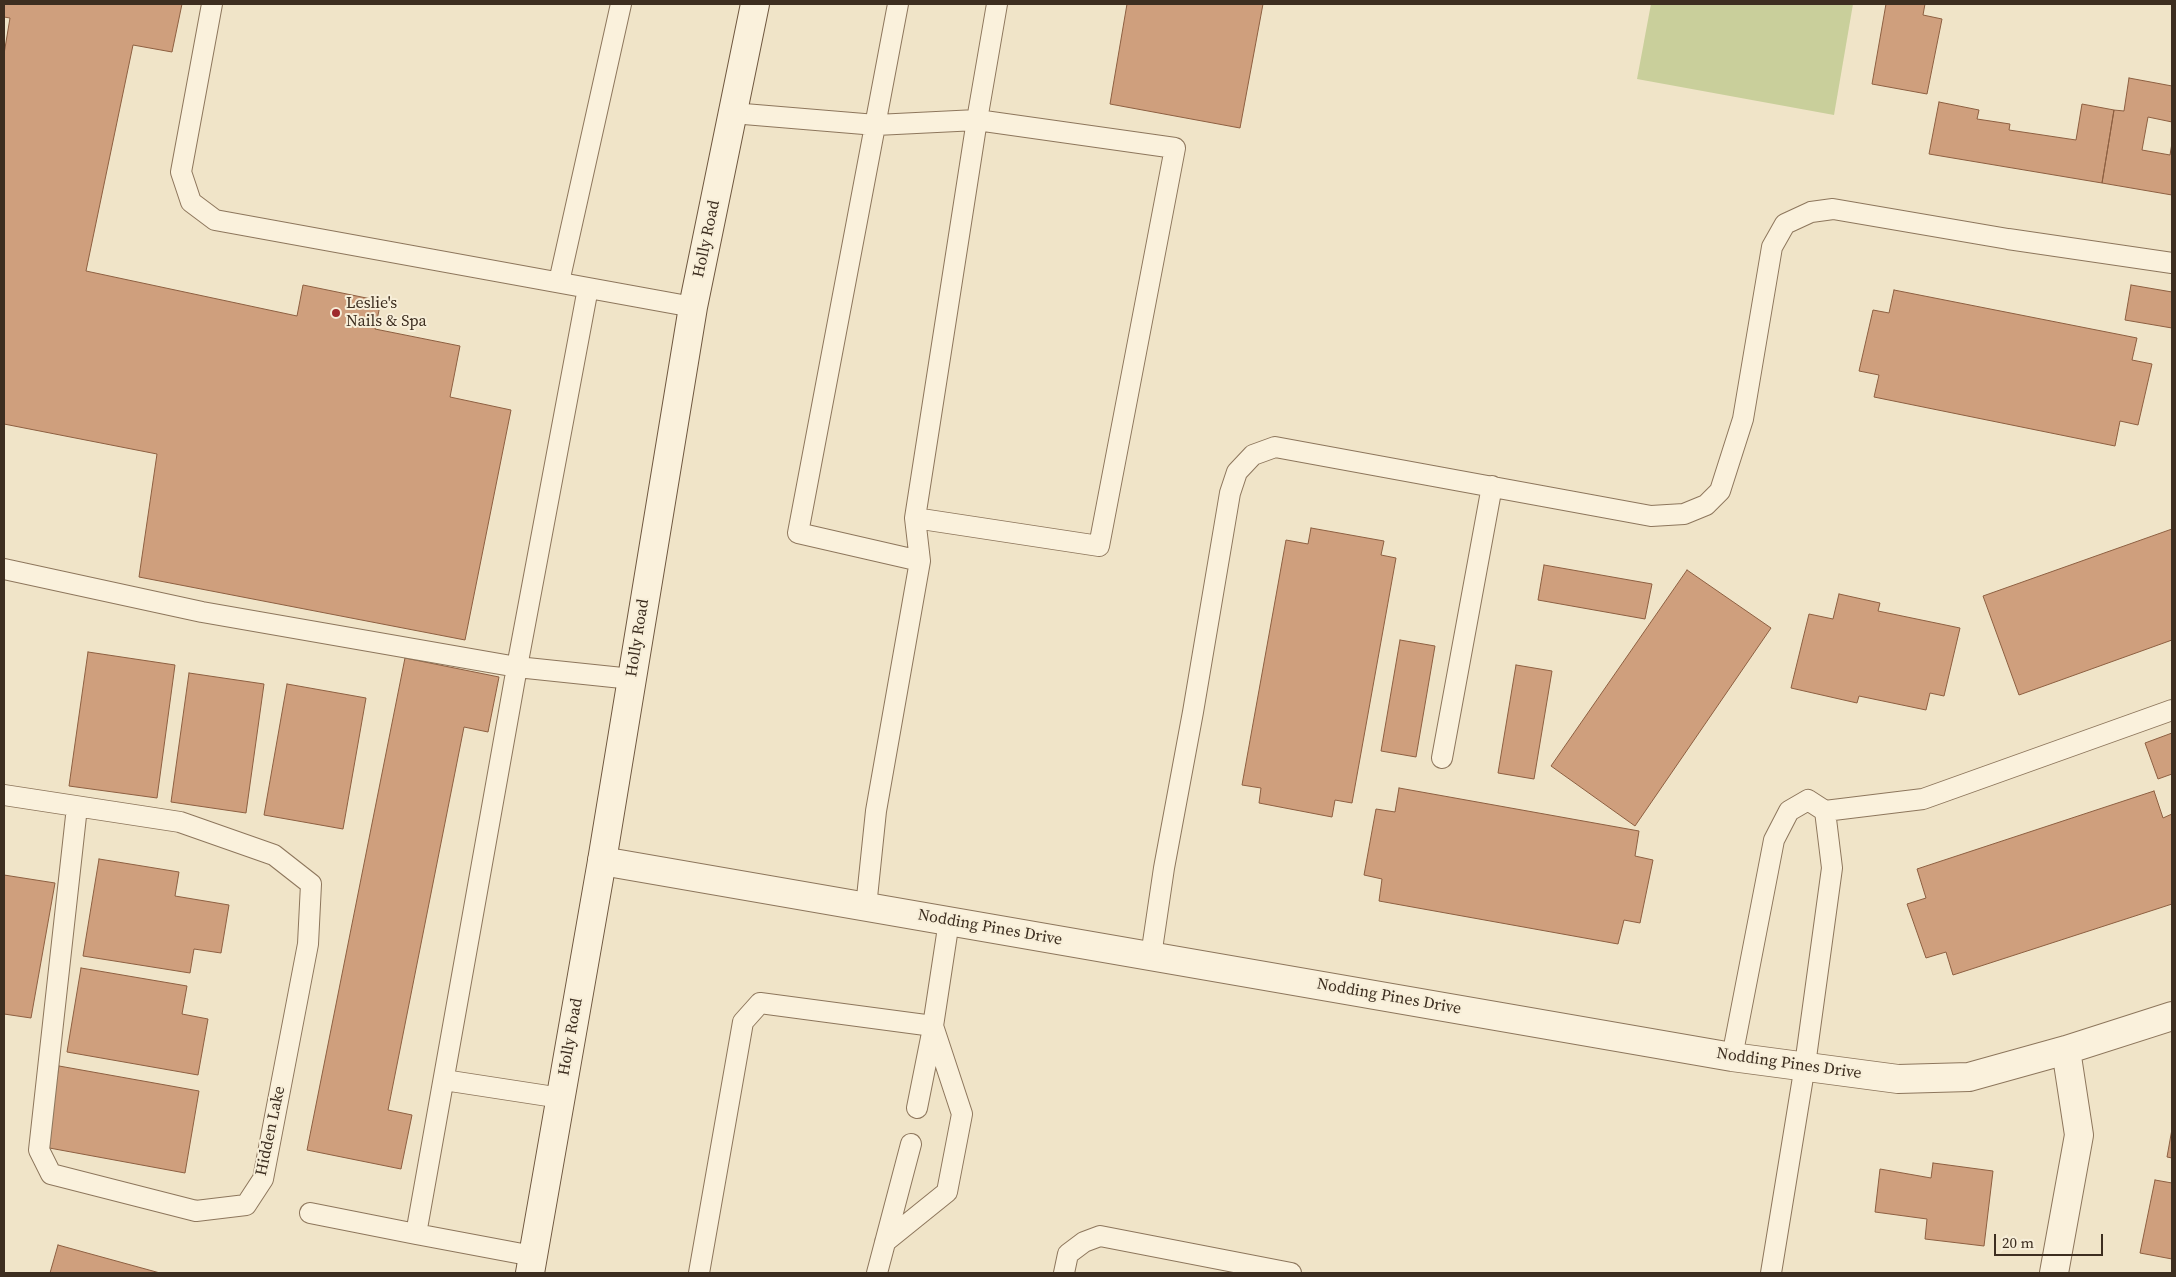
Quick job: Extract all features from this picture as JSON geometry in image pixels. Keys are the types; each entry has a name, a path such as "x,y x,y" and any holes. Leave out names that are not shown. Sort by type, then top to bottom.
{"street":[{"name":"Holly Road","path":"532,1264 602,861 692,307 755,4"},
{"name":"Nodding Pines Drive","path":"602,861 1732,1057 1805,1065 1898,1080 1969,1077 2066,1050 2172,1016"},
{"path":"2054,1273 2079,1135 2066,1050"}],"lane":[{"path":"212,4 181,172 192,202 215,220 692,307"},
{"path":"559,282 621,4"},
{"path":"898,4 798,533 920,561"},
{"path":"866,906 876,811 920,561 915,518 997,4"},
{"path":"732,113 876,125 977,120 1175,148 1099,546 915,518"},
{"path":"1151,956 1164,868 1193,712 1230,493 1237,472 1253,455 1275,447 1651,516 1684,514 1706,505 1720,491 1743,419 1772,248 1785,224 1811,212 1832,209 2008,240 2172,263"},
{"path":"416,1234 517,666 588,288"},
{"path":"1442,758 1492,486"},
{"path":"4,569 202,612 517,666 632,679"},
{"path":"1732,1057 1774,840 1789,811 1808,800 1825,811 1923,799 2172,710"},
{"name":"Hidden Lake","path":"4,795 77,806 180,822 274,855 311,884 308,944 263,1179 246,1205 196,1210 51,1174 39,1150 77,806"},
{"path":"1771,1273 1805,1065 1832,868 1825,811"},
{"path":"917,1108 933,1026 949,921"},
{"path":"699,1273 743,1022 760,1004 933,1026"},
{"path":"885,1242 947,1192 962,1114 933,1026"},
{"path":"444,1080 561,1098"},
{"path":"877,1273 911,1144"},
{"path":"310,1213 416,1234 532,1264"},
{"path":"1064,1273 1068,1254 1084,1242 1100,1236 1292,1273"}],"green space":[{"path":"1651,4 1853,4 1834,115 1637,79"}],"building":[{"path":"4,4 182,4 172,52 133,45 86,271 297,316 303,285 381,301 375,329 460,346 450,397 511,410 465,640 139,577 157,454 4,424 4,54 10,18 4,17"},
{"path":"1127,4 1263,4 1240,128 1110,104"},
{"path":"1886,4 1925,4 1923,15 1942,19 1927,94 1872,84"},
{"path":"2129,78 2172,86 2172,122 2148,117 2142,150 2170,155 2172,143 2172,195 2102,183 2114,110 2124,111"},
{"path":"1939,102 1979,110 1977,119 2010,124 2009,130 2076,140 2082,104 2114,110 2102,183 1929,154"},
{"path":"2131,285 2172,292 2172,328 2125,320"},
{"path":"1894,290 2137,338 2132,360 2152,364 2138,425 2120,421 2115,446 1874,397 1879,375 1859,371 1873,310 1889,313"},
{"path":"1311,528 1384,541 1381,555 1396,558 1352,803 1335,800 1332,817 1259,803 1261,788 1242,785 1286,540 1308,544"},
{"path":"2172,529 2172,640 2019,695 1983,596"},
{"path":"1544,565 1652,584 1645,619 1538,600"},
{"path":"1687,570 1771,628 1635,826 1551,766"},
{"path":"1839,594 1880,603 1878,611 1960,628 1944,696 1930,693 1926,710 1859,696 1857,703 1791,688 1809,614 1833,619"},
{"path":"1400,640 1435,646 1416,757 1381,751"},
{"path":"88,652 175,665 157,798 69,786"},
{"path":"405,658 499,677 488,732 464,727 388,1110 412,1115 401,1169 307,1150"},
{"path":"1516,665 1552,671 1534,779 1498,773"},
{"path":"189,673 264,684 246,813 171,802"},
{"path":"287,684 366,698 343,829 264,815"},
{"path":"2172,733 2172,774 2158,779 2145,743"},
{"path":"1399,788 1639,831 1635,856 1653,860 1640,923 1624,920 1618,944 1379,901 1382,879 1364,875 1376,809 1395,812"},
{"path":"2154,791 2163,818 2172,814 2172,904 1953,975 1946,952 1926,958 1907,904 1926,898 1917,869"},
{"path":"99,859 179,872 175,896 229,905 221,953 194,949 190,973 83,956"},
{"path":"4,875 55,883 31,1018 4,1014"},
{"path":"81,968 187,986 182,1014 208,1019 198,1075 67,1052"},
{"path":"59,1066 199,1091 185,1173 44,1147"},
{"path":"2172,1129 2172,1158 2167,1157"},
{"path":"1933,1163 1993,1171 1984,1246 1925,1239 1927,1219 1875,1212 1880,1169 1931,1178"},
{"path":"2155,1180 2172,1183 2172,1259 2140,1253"},
{"path":"58,1245 160,1273 50,1273"}],"place":[{"name":"Leslie's Nails & Spa","path":"336,313"}]}
